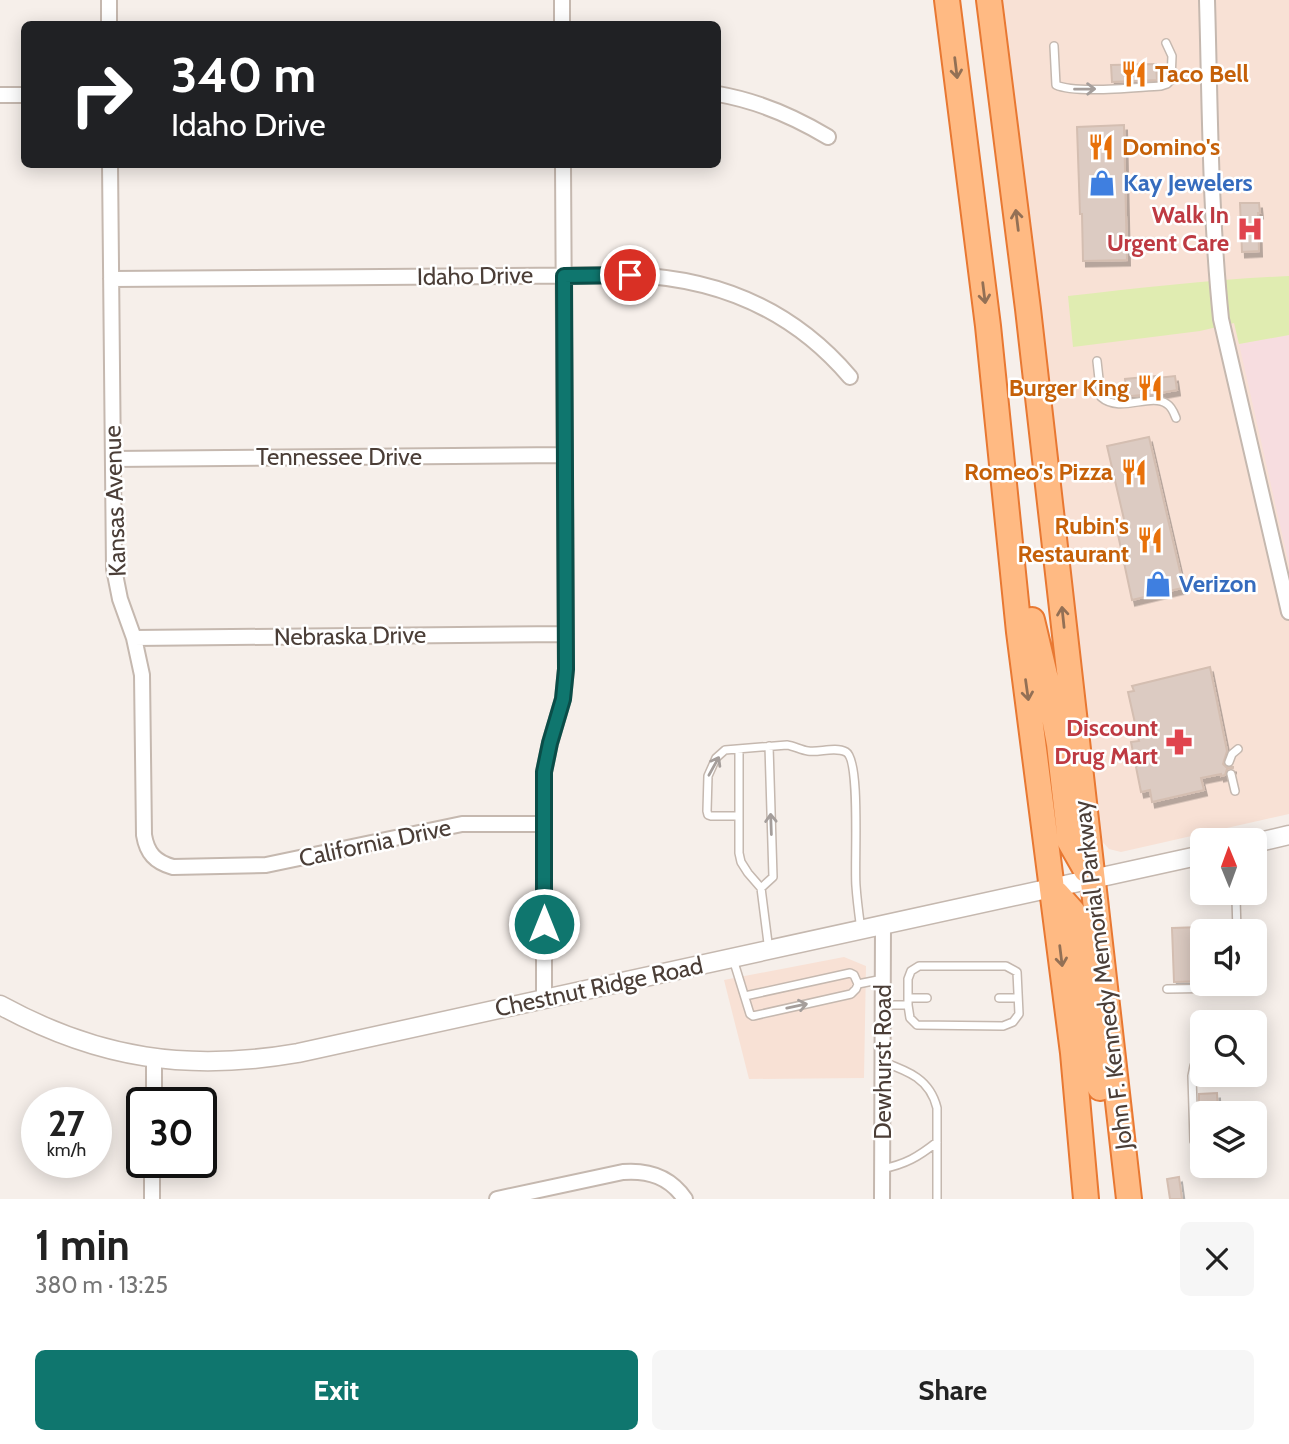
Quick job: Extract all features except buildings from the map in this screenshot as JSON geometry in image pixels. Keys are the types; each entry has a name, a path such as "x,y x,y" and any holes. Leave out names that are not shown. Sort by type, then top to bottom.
{"highway":[{"name":"John F. Kennedy Memorial Parkway","path":"947,0 986,313 1019,632 1073,1053 1086,1199"},
{"name":"John F. Kennedy Memorial Parkway","path":"989,0 1031,336 1129,1199"},
{"path":"1003,472 1054,720 1070,842 1091,879"},
{"path":"1053,888 1073,912 1117,1199"}],"street":[{"path":"109,0 109,21"},
{"path":"562,0 562,21"},
{"path":"1207,0 1212,203 1221,319 1289,611"},
{"path":"0,95 21,95"},
{"path":"721,95 783,113 828,137"},
{"name":"Kansas Avenue","path":"110,168 114,569 142,674 144,835 146,846 162,864 173,867 208,866"},
{"path":"544,999 544,772 563,699 566,669 563,168"},
{"name":"Idaho Drive","path":"111,279 654,276 727,292 774,313 795,326 834,358 850,377"},
{"name":"Tennessee Drive","path":"113,459 565,455"},
{"name":"Nebraska Drive","path":"134,638 566,634"},
{"name":"California Drive","path":"208,866 281,863 462,824 543,824"},
{"path":"1267,840 1289,835"},
{"name":"Chestnut Ridge Road","path":"0,1005 41,1026 114,1050 190,1062 263,1059 1190,858"},
{"name":"Dewhurst Road","path":"882,1199 883,925"},
{"path":"153,1087 154,1058"},
{"path":"497,1199 638,1170 667,1180 685,1199"},
{"path":"152,1178 152,1199"}],"lane":[{"path":"1054,46 1056,85 1088,89 1167,84 1171,80 1172,56 1166,43"},
{"path":"1097,361 1101,397 1104,400 1113,404 1163,402 1170,407 1176,418"},
{"path":"739,816 711,816 707,811 708,776 716,758 725,750 787,745 807,751 846,752 850,756 856,786 856,886 861,930"},
{"path":"761,888 773,877 769,746"},
{"path":"738,749 739,853 741,862 761,888 769,951"},
{"path":"1229,762 1231,754 1238,749"},
{"path":"1231,774 1235,791"},
{"path":"733,958 750,1014 752,1016 851,994 858,984 850,973 745,996"},
{"path":"919,966 1006,966 1017,972 1019,1014 1013,1022 1003,1026 917,1025 910,1018 908,1002 908,979 911,971 919,966"},
{"path":"858,984 883,979"},
{"path":"1167,989 1190,989"},
{"path":"883,1005 927,998"},
{"path":"999,998 1018,998"},
{"path":"883,1062 909,1071 924,1083 935,1098 937,1199"},
{"path":"882,1169 919,1157 937,1142"}],"shaded area":[{"path":"1001,0 1289,0 1289,814 1227,828 1190,828 1190,836 1121,852 1109,849 1100,839"},
{"path":"1289,335 1289,565 1239,344"},
{"path":"844,957 866,966 864,1078 749,1079 724,980"}],"green space":[{"path":"1289,276 1289,335 1239,344 1234,323 1200,331 1073,347 1068,296"}],"place":[{"name":"Taco Bell","path":"1134,74"},
{"name":"Domino's","path":"1101,147"},
{"name":"Kay Jewelers","path":"1102,183"},
{"name":"Walk In Urgent Care","path":"1250,229"},
{"name":"Burger King","path":"1150,388"},
{"name":"Romeo's Pizza","path":"1134,472"},
{"name":"Rubin's Restaurant","path":"1150,540"},
{"name":"Verizon","path":"1158,584"},
{"name":"Discount Drug Mart","path":"1179,742"}],"route":[{"path":"544,924 544,772 563,699 566,669 564,276 630,275"}]}
